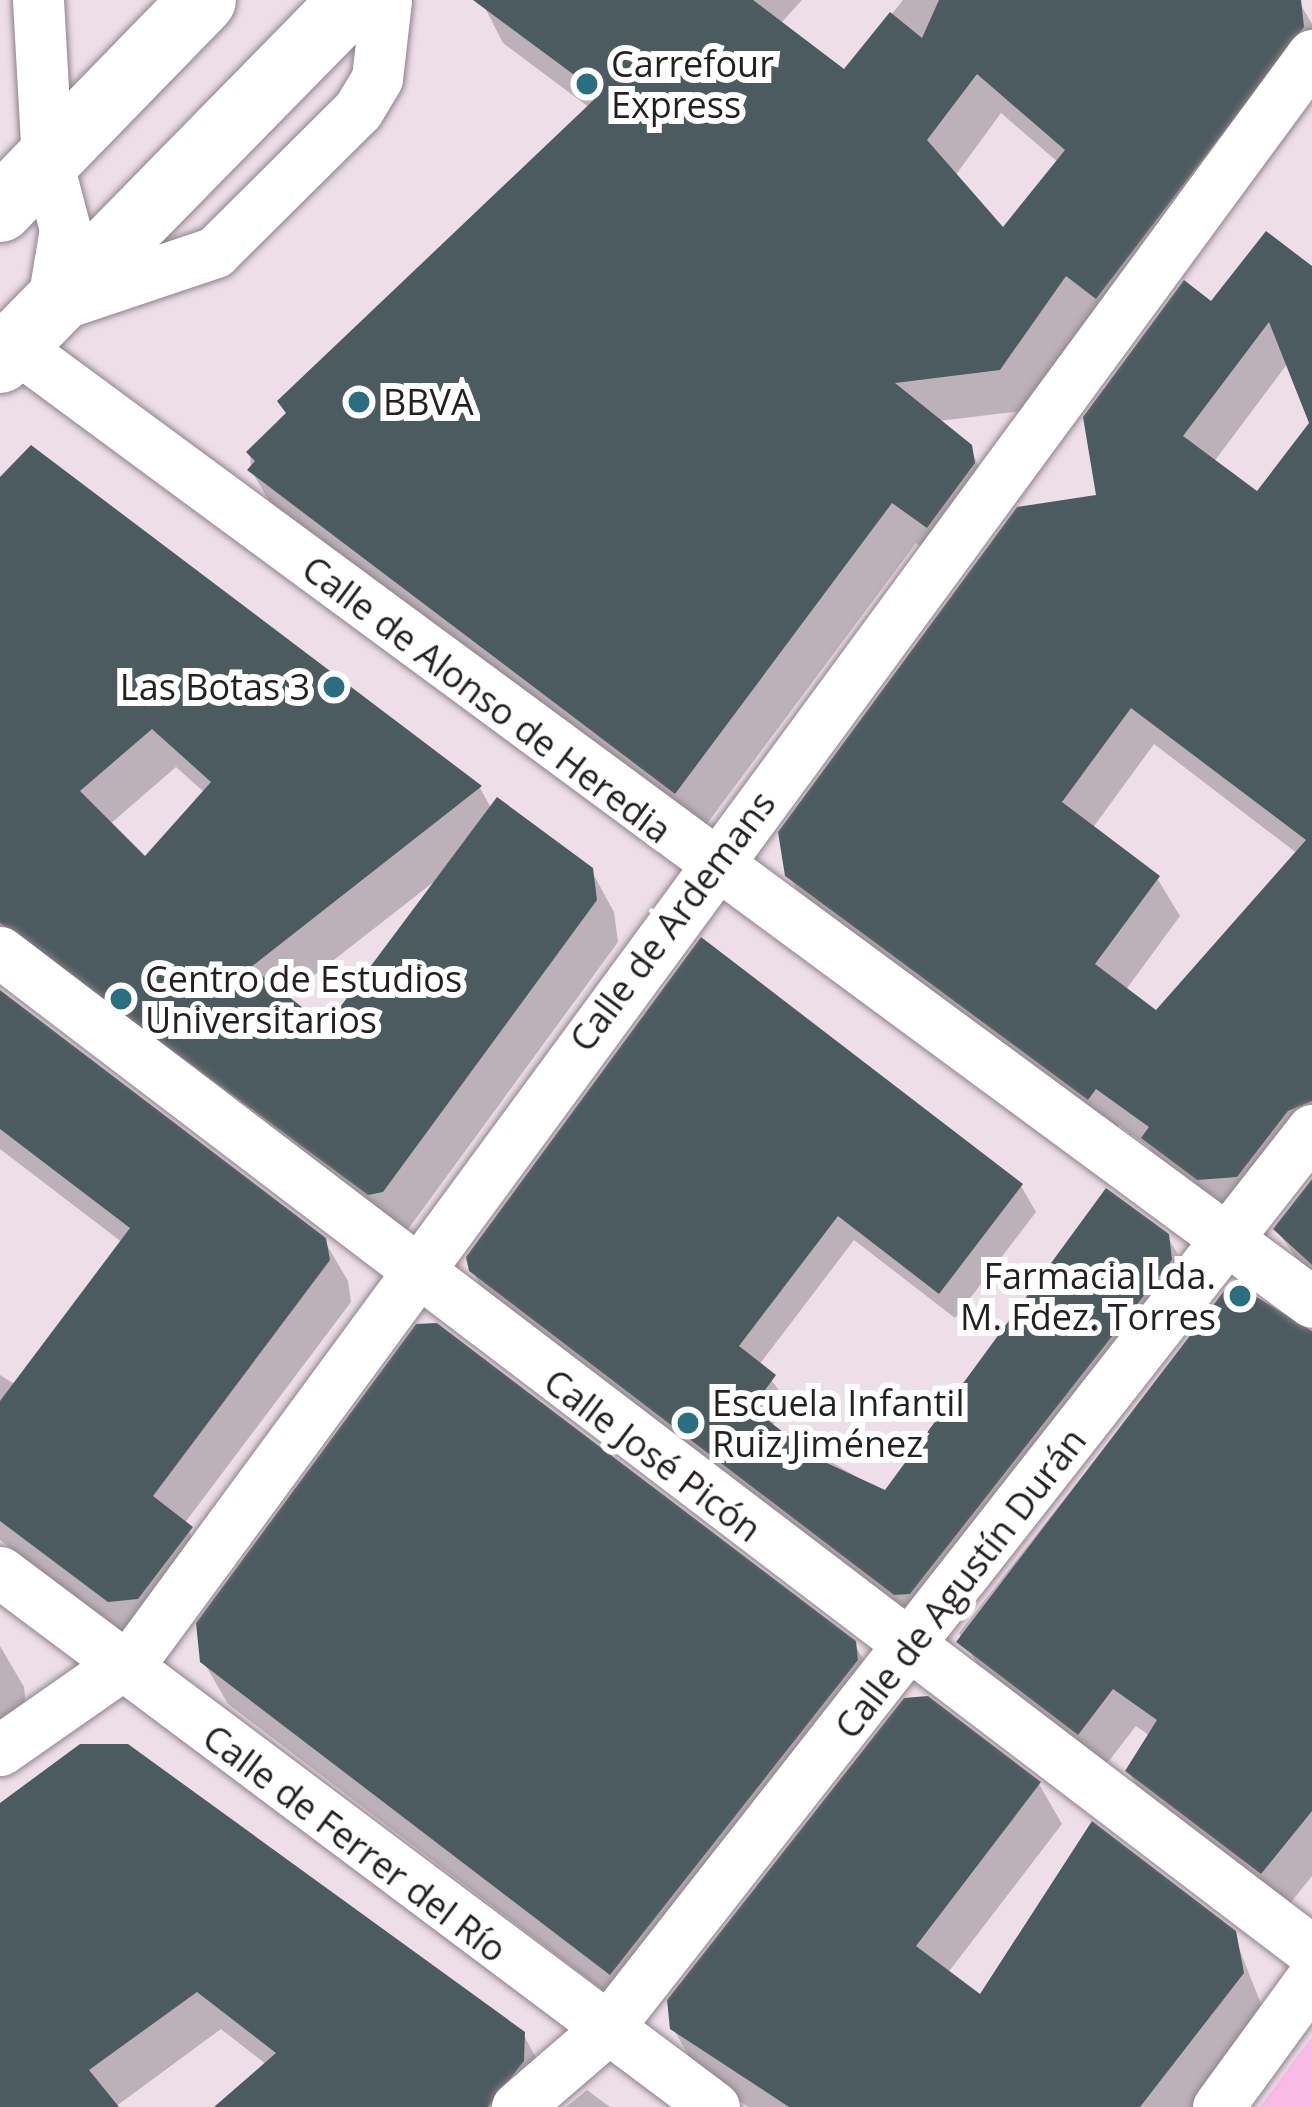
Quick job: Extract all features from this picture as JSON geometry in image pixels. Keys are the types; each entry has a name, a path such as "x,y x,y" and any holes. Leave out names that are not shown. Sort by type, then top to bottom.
{"main road":[{"path":"0,209 203,0"},
{"path":"22,338 353,0"}],"street":[{"path":"22,338 64,229 47,161 38,0"},
{"path":"22,338 215,252 358,110 377,78 386,0"},
{"name":"Calle de Ardemans","path":"0,1750 69,1694 124,1669 413,1269 716,869 1312,55"},
{"name":"Calle de Alonso de Heredia","path":"22,338 716,869 1312,1302"},
{"name":"Calle José Picón","path":"0,952 1312,1951"},
{"name":"Calle de Agustín Durán","path":"517,2107 604,2032 1312,1130"},
{"name":"Calle de Ferrer del Río","path":"0,1572 604,2032 714,2107"},
{"path":"1218,2107 1312,1978"}],"shaded area":[{"path":"1312,2037 1312,2107 1260,2107 1296,2058"}],"building":[{"path":"473,0 753,0 844,69 890,12 922,38 939,0 1301,0 1304,27 1096,299 1066,276 1000,370 895,383 972,445 975,463 927,528 892,503 675,794 247,470 255,461 246,452 286,413 277,401 600,94","holes":["977,74 1065,150 1003,227 927,140"]},
{"path":"1266,231 1312,266 1312,1101 1288,1111 1237,1177 1197,1180 1141,1138 1149,1127 1096,1089 1088,1100 785,876 778,832 1017,507 1096,495 1083,417 1184,280 1211,301","holes":["1269,322 1309,423 1257,491 1183,436","1131,708 1306,840 1156,1010 1095,964 1160,876 1062,802"]},
{"path":"31,445 482,786 251,967 326,1026 497,797 593,868 597,900 383,1192 368,1195 0,923 0,477","holes":["152,729 211,782 145,856 80,791"]},
{"path":"701,937 1023,1184 939,1294 838,1216 739,1346 776,1375 752,1408 818,1459 885,1490 1106,1188 1169,1234 1172,1260 910,1594 894,1595 469,1271 466,1257"},
{"path":"0,990 326,1238 330,1260 153,1496 193,1527 138,1599 108,1602 0,1521 0,1401 130,1228 0,1129"},
{"path":"1312,1179 1312,1265 1273,1229"},
{"path":"1239,1286 1312,1331 1312,1811 1261,1874 1125,1771 1157,1720 1113,1689 1078,1735 956,1642 1227,1287"},
{"path":"437,1323 856,1641 858,1660 610,1975 200,1662 196,1623 416,1324"},
{"path":"928,1696 1041,1782 916,1946 980,1994 1092,1821 1236,1931 1244,1973 1140,2107 789,2107 670,2029 667,2000 904,1698"},
{"path":"80,1744 128,1744 525,2032 524,2061 488,2107 214,2107 276,2053 197,1992 89,2070 119,2107 0,2107 0,1803"}],"place":[{"name":"Carrefour Express","path":"587,84"},
{"name":"BBVA","path":"359,402"},
{"name":"Las Botas 3","path":"334,687"},
{"name":"Centro de Estudios Universitarios","path":"121,999"},
{"name":"Farmacia Lda. M. Fdez. Torres","path":"1240,1296"},
{"name":"Escuela Infantil Ruiz Jiménez","path":"688,1423"}]}
